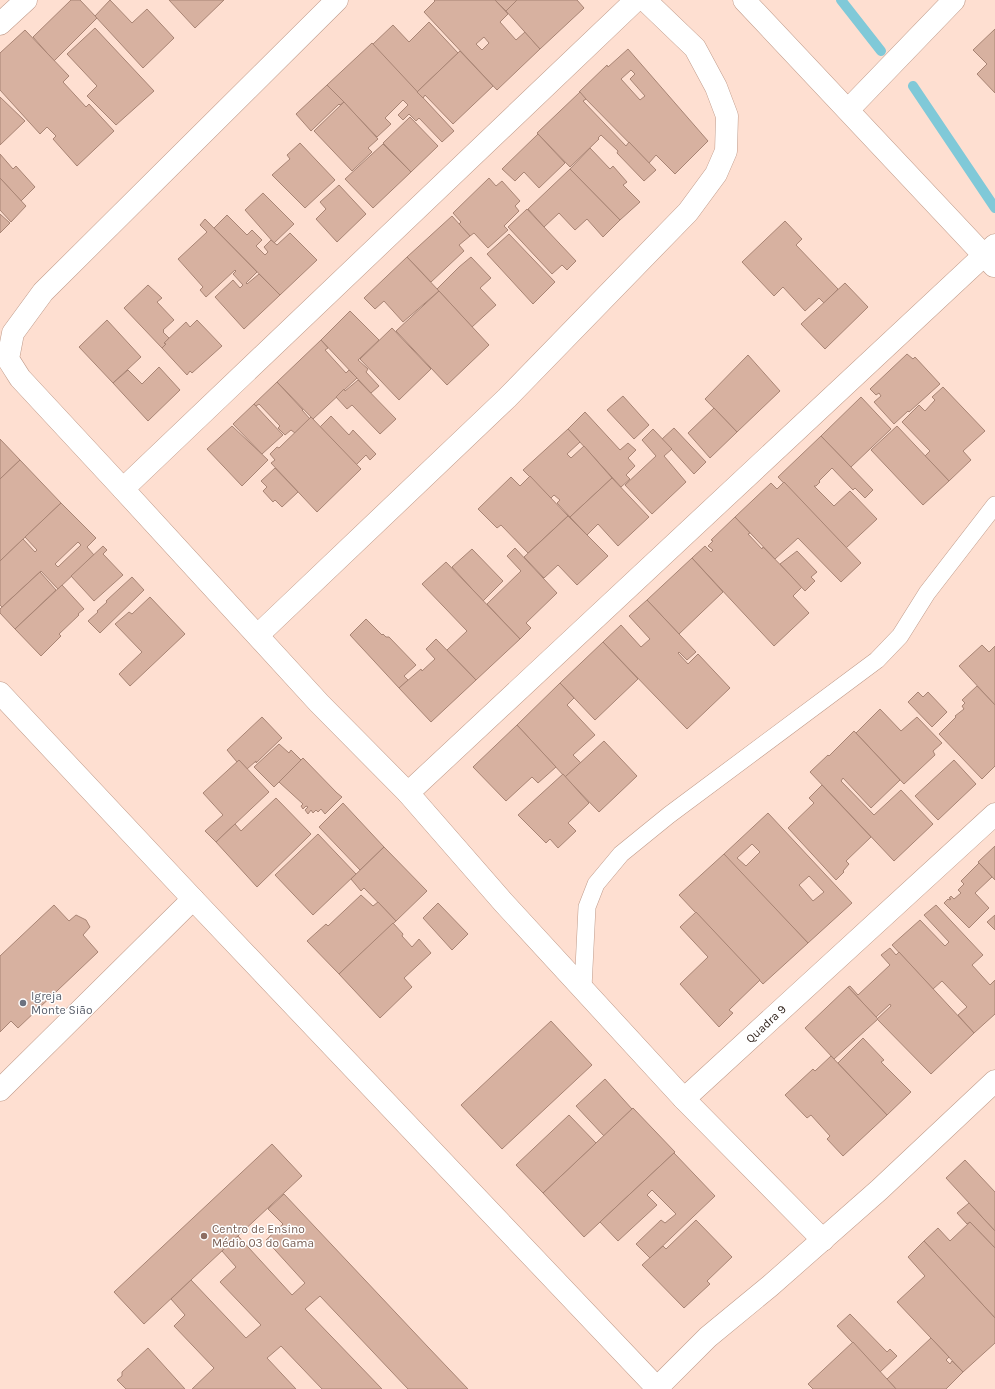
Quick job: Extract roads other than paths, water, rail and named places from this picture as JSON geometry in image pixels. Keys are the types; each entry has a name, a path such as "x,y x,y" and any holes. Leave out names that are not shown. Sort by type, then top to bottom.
{"street":[{"path":"0,24 26,0"},
{"path":"337,0 42,292 13,333 8,359 20,378 319,703 408,793 503,902 684,1099 823,1240"},
{"path":"123,489 636,0"},
{"path":"258,635 507,398 688,212 716,174 726,151 727,116 716,87 696,48 644,0"},
{"path":"408,793 992,256 848,110 744,0"},
{"path":"848,110 954,0"},
{"path":"0,693 193,899 658,1388 708,1337 823,1240 879,1190 995,1081"},
{"name":"Quadra 9","path":"684,1099 995,814"},
{"path":"0,1090 193,899"}],"lane":[{"path":"583,988 587,907 596,884 621,854 669,815 877,660 900,636 927,593 995,505"}],"waterway":[{"path":"841,0 881,51"},
{"path":"913,86 995,208"}],"place":[{"name":"Igreja Monte Sião","path":"23,1003"},
{"name":"Centro de Ensino Médio 03 do Gama","path":"204,1236"}]}
